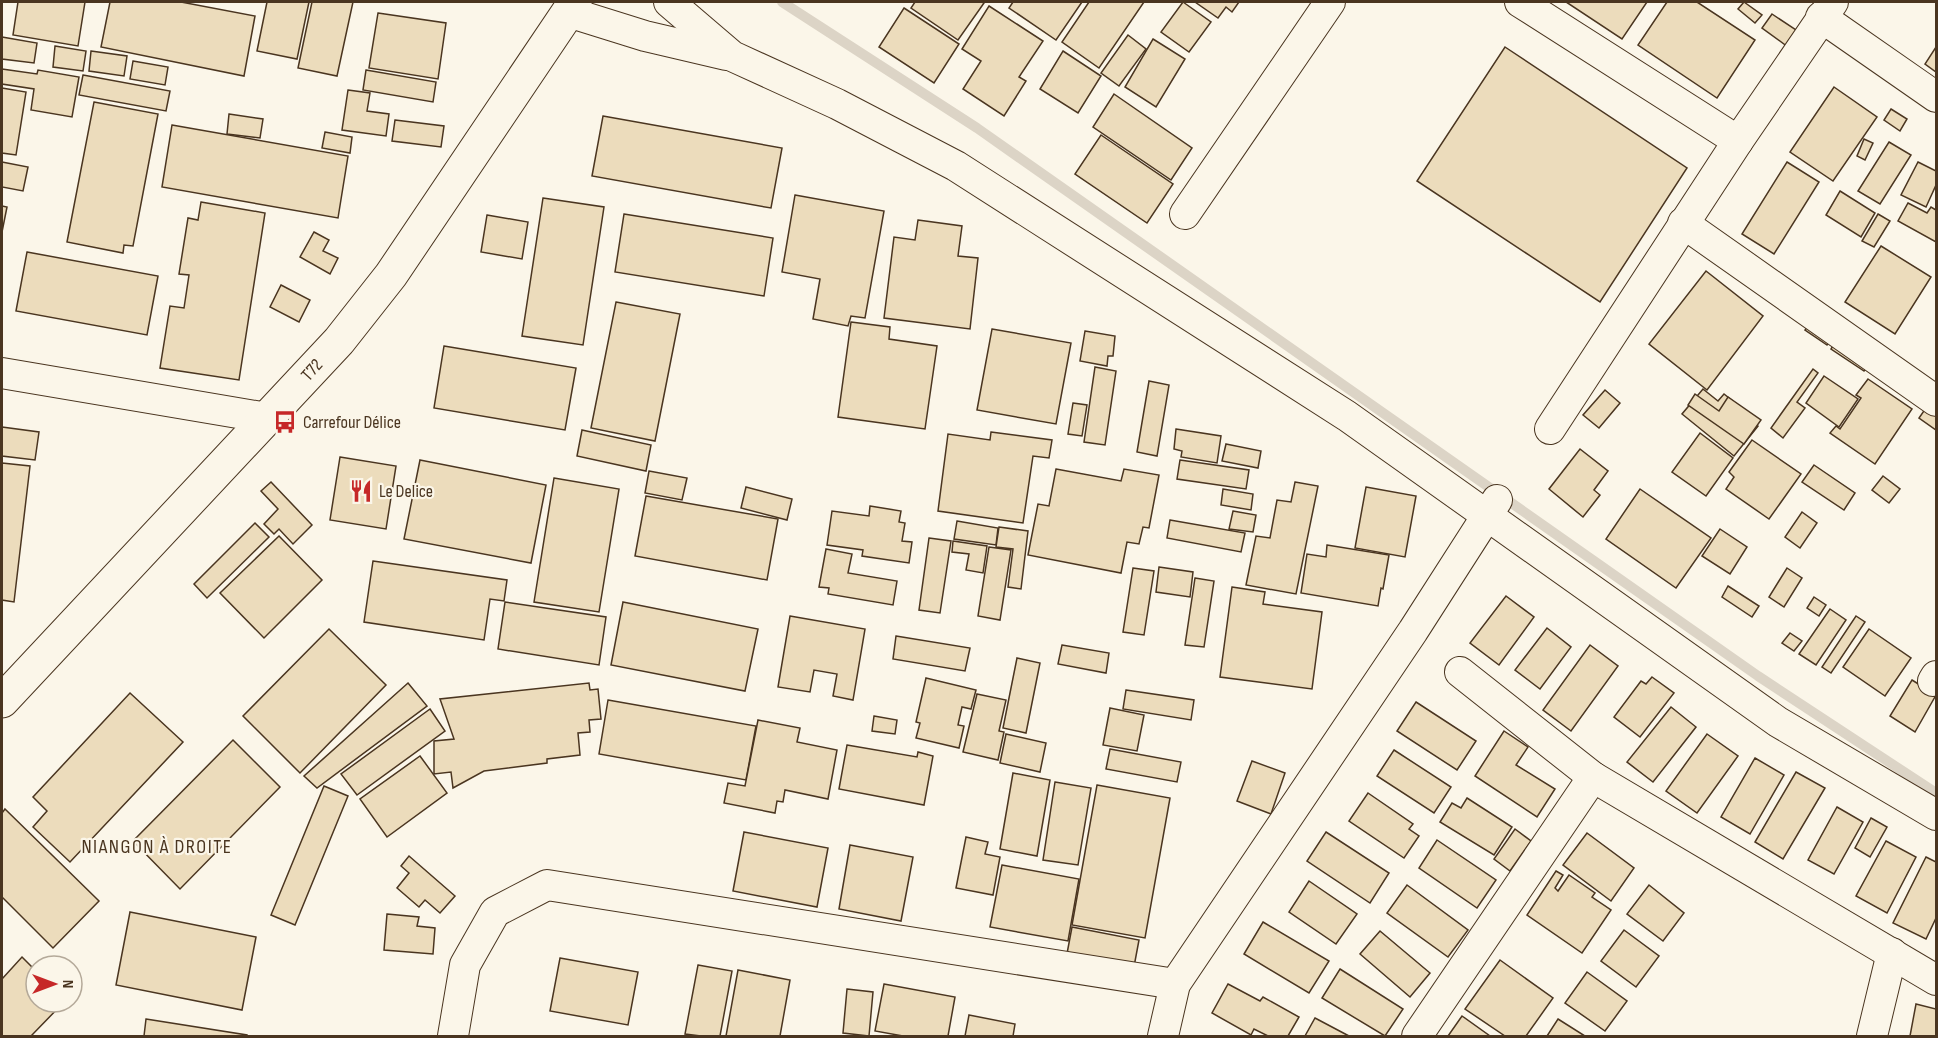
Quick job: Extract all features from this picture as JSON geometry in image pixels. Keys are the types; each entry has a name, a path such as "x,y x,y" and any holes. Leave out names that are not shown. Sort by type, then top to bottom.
{"street":[{"path":"669,2 732,56"},
{"path":"1185,214 1330,2"},
{"path":"1520,2 1738,141"},
{"path":"571,7 645,36 732,56 837,104 956,166 1493,508 1778,722 1936,815"},
{"name":"T72","path":"2,701 339,340 391,275 571,7"},
{"path":"1550,429 1683,224 1827,9 1936,97"},
{"path":"1683,224 1936,400"},
{"path":"2,373 267,418"},
{"path":"1163,1036 1175,984 1493,508"},
{"path":"1460,672 1593,777 1936,980"},
{"path":"1417,1036 1593,777"},
{"path":"453,1036 465,965 495,912 547,885 1175,984"},
{"path":"1872,1036 1892,953"}],"building":[{"path":"18,2 85,2 78,46 13,35"},
{"path":"110,2 181,2 255,16 244,76 101,47"},
{"path":"267,2 309,2 297,59 257,51"},
{"path":"312,2 353,2 337,76 298,68"},
{"path":"915,2 984,3 958,40 911,8"},
{"path":"1013,2 1082,2 1056,40 1009,8"},
{"path":"1089,2 1144,2 1099,68 1062,42"},
{"path":"1183,2 1211,22 1189,52 1161,32"},
{"path":"1195,2 1239,2 1232,12 1226,7 1218,18"},
{"path":"1566,2 1647,2 1622,39"},
{"path":"1667,2 1697,2 1755,40 1717,98 1638,45"},
{"path":"1744,2 1762,15 1755,23 1738,9"},
{"path":"989,6 1043,41 1019,77 1026,81 1004,116 963,89 981,61 962,49"},
{"path":"904,8 959,44 934,83 879,47"},
{"path":"378,13 446,23 438,79 369,68"},
{"path":"1772,14 1799,32 1788,47 1762,28"},
{"path":"1128,35 1146,49 1119,86 1101,73"},
{"path":"2,37 37,43 34,63 2,59"},
{"path":"1153,39 1185,59 1156,107 1125,87"},
{"path":"55,46 86,51 83,71 53,67"},
{"path":"1505,47 1687,168 1600,302 1417,181"},
{"path":"1936,47 1936,72 1925,64"},
{"path":"91,51 127,56 124,76 89,71"},
{"path":"1063,51 1101,76 1078,113 1040,89"},
{"path":"133,61 168,67 165,85 130,79"},
{"path":"2,69 37,74 38,70 79,77 72,117 31,110 34,89 2,84"},
{"path":"366,70 436,82 433,102 363,90"},
{"path":"83,75 170,91 166,111 79,95"},
{"path":"1834,87 1877,117 1833,181 1790,152"},
{"path":"2,88 26,92 16,155 2,153"},
{"path":"348,90 370,93 367,111 389,114 386,136 342,130"},
{"path":"1114,94 1192,148 1171,180 1093,127"},
{"path":"94,102 158,114 133,246 124,245 123,253 67,242"},
{"path":"1891,109 1907,119 1900,131 1884,120"},
{"path":"229,114 263,119 260,138 227,134"},
{"path":"603,116 782,148 771,208 592,176"},
{"path":"395,120 444,126 441,147 392,141"},
{"path":"172,125 348,156 338,218 162,187"},
{"path":"325,132 352,137 350,153 322,148"},
{"path":"1101,135 1173,184 1147,223 1075,174"},
{"path":"1864,139 1873,143 1865,160 1857,156"},
{"path":"1889,142 1911,155 1880,204 1858,191"},
{"path":"2,162 28,167 23,191 2,187"},
{"path":"1787,162 1819,182 1774,254 1742,234"},
{"path":"1918,162 1936,171 1936,185 1926,207 1901,195"},
{"path":"1840,191 1875,213 1861,237 1826,215"},
{"path":"795,195 884,211 865,318 851,316 848,326 813,319 820,279 782,272"},
{"path":"543,198 604,207 583,345 522,336"},
{"path":"201,202 265,213 239,380 160,368 170,306 184,308 189,275 179,274 188,218 198,220"},
{"path":"1908,203 1927,213 1931,207 1936,210 1936,242 1898,221"},
{"path":"2,206 7,207 2,232"},
{"path":"624,214 773,238 764,296 615,272"},
{"path":"1878,214 1890,221 1874,247 1862,241"},
{"path":"487,215 528,222 522,259 481,252"},
{"path":"918,220 962,226 958,256 978,258 970,329 884,318 894,237 915,240"},
{"path":"314,232 329,240 323,251 338,258 330,274 300,257"},
{"path":"1881,246 1931,277 1895,334 1845,302"},
{"path":"27,252 158,276 147,335 16,311"},
{"path":"1706,271 1763,316 1707,390 1649,344"},
{"path":"281,285 310,300 299,322 270,307"},
{"path":"616,302 680,314 655,441 591,428"},
{"path":"851,322 890,327 889,339 937,346 925,429 838,417"},
{"path":"1811,322 1832,337 1827,345 1805,330"},
{"path":"992,329 1071,343 1056,424 977,410"},
{"path":"1085,331 1115,336 1113,356 1108,356 1107,366 1080,361"},
{"path":"1837,339 1871,360 1864,371 1831,349"},
{"path":"444,346 576,368 565,430 434,408"},
{"path":"1095,367 1116,371 1105,445 1084,442"},
{"path":"1813,369 1818,373 1797,402 1805,408 1783,438 1771,428"},
{"path":"1824,376 1858,399 1839,427 1806,403"},
{"path":"1868,379 1912,409 1875,464 1830,433 1836,426 1840,429 1861,398 1856,395"},
{"path":"1149,381 1169,385 1157,456 1137,452"},
{"path":"1703,389 1718,401 1724,394 1749,414 1747,417 1758,426 1734,456 1682,414"},
{"path":"1605,390 1620,403 1599,428 1583,415"},
{"path":"1695,394 1719,411 1728,397 1761,420 1744,444 1688,405"},
{"path":"1073,403 1087,405 1082,436 1068,434"},
{"path":"1928,405 1936,410 1936,430 1919,418"},
{"path":"2,427 39,432 35,460 2,456"},
{"path":"1176,429 1221,436 1217,463 1181,457 1182,451 1174,449"},
{"path":"582,430 651,445 646,471 577,456"},
{"path":"991,432 1052,440 1049,458 1033,456 1023,523 938,511 948,434 990,440"},
{"path":"1700,433 1733,458 1706,496 1672,472"},
{"path":"1752,440 1801,474 1769,519 1726,489 1734,477 1729,472"},
{"path":"1226,444 1261,451 1258,468 1222,461"},
{"path":"1580,449 1608,471 1594,490 1600,495 1583,517 1549,489"},
{"path":"340,457 396,466 386,529 330,520"},
{"path":"420,460 546,485 531,563 404,539"},
{"path":"1180,460 1249,470 1246,489 1177,479"},
{"path":"2,463 30,466 14,602 2,600"},
{"path":"1814,465 1855,493 1844,510 1802,482"},
{"path":"1056,469 1121,481 1124,469 1159,475 1149,528 1143,527 1139,544 1127,542 1121,573 1028,555 1038,504 1049,506"},
{"path":"649,471 687,478 682,500 645,493"},
{"path":"1883,476 1900,489 1889,503 1872,490"},
{"path":"554,478 619,489 599,612 534,602"},
{"path":"271,482 312,525 293,544 279,529 274,534 264,524 278,509 261,491"},
{"path":"1295,482 1318,486 1296,594 1246,585 1256,536 1270,538 1277,500 1291,502"},
{"path":"746,487 792,499 787,520 741,508"},
{"path":"1366,487 1416,496 1405,557 1355,548"},
{"path":"1223,489 1253,494 1251,510 1221,505"},
{"path":"1640,489 1711,538 1676,588 1606,539"},
{"path":"646,496 778,519 767,580 635,556"},
{"path":"870,506 901,511 899,522 905,523 902,541 912,542 909,563 862,556 863,550 827,545 832,511 869,516"},
{"path":"1233,511 1256,515 1253,532 1229,529"},
{"path":"1802,512 1817,523 1800,548 1785,537"},
{"path":"1170,520 1245,533 1241,552 1167,538"},
{"path":"957,521 998,528 996,545 954,539"},
{"path":"255,523 269,537 207,598 194,584"},
{"path":"999,527 1028,531 1021,589 1008,587 1013,549 996,547"},
{"path":"1720,529 1747,547 1730,574 1702,556"},
{"path":"279,536 322,580 264,638 220,593"},
{"path":"929,538 951,541 940,613 919,610"},
{"path":"953,541 987,546 983,573 966,570 969,554 952,552"},
{"path":"1327,545 1389,555 1378,606 1301,593 1307,554 1326,557"},
{"path":"989,547 1011,550 1000,620 978,616"},
{"path":"826,549 852,554 848,573 897,581 893,605 828,594 829,588 819,587"},
{"path":"373,561 507,580 504,601 490,599 484,640 364,622"},
{"path":"1159,567 1193,572 1190,597 1156,592"},
{"path":"1133,568 1154,571 1144,635 1123,632"},
{"path":"1787,568 1802,578 1784,607 1769,597"},
{"path":"1195,578 1214,581 1204,647 1185,645"},
{"path":"1728,586 1759,606 1752,617 1722,597"},
{"path":"1232,587 1265,592 1263,604 1322,612 1312,689 1220,677"},
{"path":"1506,596 1534,617 1499,665 1470,643"},
{"path":"1814,597 1826,605 1819,616 1807,608"},
{"path":"505,602 606,617 599,665 498,649"},
{"path":"623,602 758,629 745,691 611,665"},
{"path":"1830,609 1846,620 1816,665 1799,654"},
{"path":"790,616 865,629 853,700 833,696 837,674 814,670 810,692 778,687"},
{"path":"1856,616 1865,622 1831,673 1822,667"},
{"path":"1547,628 1571,647 1540,689 1515,670"},
{"path":"329,629 386,685 300,773 243,716"},
{"path":"1869,629 1911,658 1885,696 1843,667"},
{"path":"1790,633 1802,641 1794,651 1782,643"},
{"path":"896,636 970,648 965,671 893,659"},
{"path":"1062,645 1109,653 1106,673 1058,664"},
{"path":"1590,645 1618,666 1571,731 1543,710"},
{"path":"1017,658 1040,663 1026,733 1003,728"},
{"path":"1652,677 1674,693 1640,737 1614,717 1641,681 1646,684"},
{"path":"926,678 976,690 971,709 962,707 958,725 964,726 959,748 916,738 920,723 916,722"},
{"path":"1912,680 1936,695 1915,732 1890,716"},
{"path":"408,683 427,706 317,788 304,776"},
{"path":"589,683 590,690 598,689 601,719 589,720 590,732 578,733 580,755 547,759 547,763 484,771 453,788 451,772 434,774 434,741 454,739 440,699"},
{"path":"1126,690 1194,700 1191,720 1123,709"},
{"path":"130,693 183,742 70,862 33,827 47,811 33,797"},
{"path":"977,694 1006,700 999,731 1004,732 998,760 963,752"},
{"path":"608,700 756,726 746,780 599,754"},
{"path":"1416,702 1476,741 1457,770 1397,731"},
{"path":"1671,707 1696,727 1653,782 1627,762"},
{"path":"1110,708 1144,715 1137,751 1103,745"},
{"path":"430,709 445,731 357,795 341,774"},
{"path":"874,716 897,720 895,734 872,731"},
{"path":"758,720 800,728 797,742 837,750 828,799 785,790 783,802 777,801 775,813 724,803 728,783 745,786"},
{"path":"1504,731 1528,747 1516,765 1555,789 1537,817 1475,776"},
{"path":"1006,734 1046,743 1040,772 1000,763"},
{"path":"1707,734 1738,756 1697,813 1666,791"},
{"path":"233,740 280,787 180,889 133,841"},
{"path":"847,745 917,757 918,752 933,756 924,805 839,789"},
{"path":"1110,749 1181,762 1177,782 1106,769"},
{"path":"1394,750 1451,787 1434,813 1377,776"},
{"path":"420,756 447,793 387,837 360,799"},
{"path":"1755,758 1784,775 1750,834 1721,817"},
{"path":"1252,761 1285,773 1271,814 1237,801"},
{"path":"1796,772 1825,788 1783,859 1755,842"},
{"path":"1013,773 1050,780 1037,856 1000,849"},
{"path":"1055,782 1091,788 1078,865 1043,860"},
{"path":"1097,785 1170,798 1145,938 1072,925"},
{"path":"324,786 348,796 295,925 271,915"},
{"path":"1368,793 1413,824 1409,829 1419,836 1404,858 1349,821"},
{"path":"1467,798 1512,827 1494,855 1440,822 1452,803 1461,808"},
{"path":"1837,807 1863,822 1834,874 1808,860"},
{"path":"5,809 99,901 53,948 2,897 2,813"},
{"path":"1871,818 1887,827 1870,857 1855,848"},
{"path":"1515,829 1531,841 1510,871 1494,859"},
{"path":"744,832 828,848 817,907 733,891"},
{"path":"1326,832 1389,873 1370,903 1307,861"},
{"path":"1587,833 1634,868 1611,901 1563,865"},
{"path":"966,837 988,842 985,854 1000,857 993,895 956,888"},
{"path":"1437,840 1496,880 1477,908 1419,868"},
{"path":"1886,841 1916,857 1887,913 1856,896"},
{"path":"850,845 913,857 901,921 839,909"},
{"path":"409,856 455,896 440,913 425,900 419,907 397,888 409,873 401,866"},
{"path":"1926,857 1936,862 1936,918 1926,939 1893,923"},
{"path":"1002,865 1079,879 1068,941 990,927"},
{"path":"1556,871 1563,875 1555,888 1558,891 1569,875 1595,893 1592,897 1611,910 1582,953 1527,915"},
{"path":"1309,881 1357,914 1336,944 1289,912"},
{"path":"1407,885 1468,930 1448,957 1387,913"},
{"path":"1649,885 1684,913 1663,941 1627,914"},
{"path":"130,912 256,937 242,1010 116,985"},
{"path":"387,914 419,917 417,926 435,928 433,954 384,950"},
{"path":"1263,922 1329,961 1309,993 1244,954"},
{"path":"1072,927 1139,940 1133,972 1066,959"},
{"path":"1624,930 1659,956 1636,987 1601,961"},
{"path":"1380,931 1430,973 1410,997 1360,954"},
{"path":"22,957 24,959 24,1014 52,1014 31,1036 2,1036 2,979"},
{"path":"560,958 638,972 628,1025 550,1011"},
{"path":"1500,960 1553,998 1526,1036 1505,1036 1465,1009"},
{"path":"698,965 732,971 720,1036 685,1034"},
{"path":"1340,969 1403,1009 1385,1036 1322,998"},
{"path":"738,970 790,980 780,1036 726,1036"},
{"path":"1587,972 1627,1001 1605,1031 1565,1003"},
{"path":"884,984 955,997 948,1036 903,1036 875,1031"},
{"path":"1228,984 1260,1001 1263,997 1299,1017 1288,1036 1268,1036 1254,1029 1251,1035 1212,1013"},
{"path":"847,989 873,992 869,1036 843,1033"},
{"path":"1916,1004 1936,1009 1936,1036 1910,1036"},
{"path":"969,1015 1015,1024 1013,1036 965,1036"},
{"path":"1462,1016 1490,1036 1448,1036"},
{"path":"1315,1018 1349,1036 1305,1036"},
{"path":"146,1019 247,1035 247,1036 144,1036"},
{"path":"1558,1019 1585,1036 1547,1036"}],"waterway":[{"path":"782,2 977,128 1758,676 1936,793"}],"place":[{"name":"Carrefour Délice","path":"285,422"},
{"name":"Le Delice","path":"361,491"}],"district":[{"name":"NIANGON À DROITE","path":"157,847"}]}
